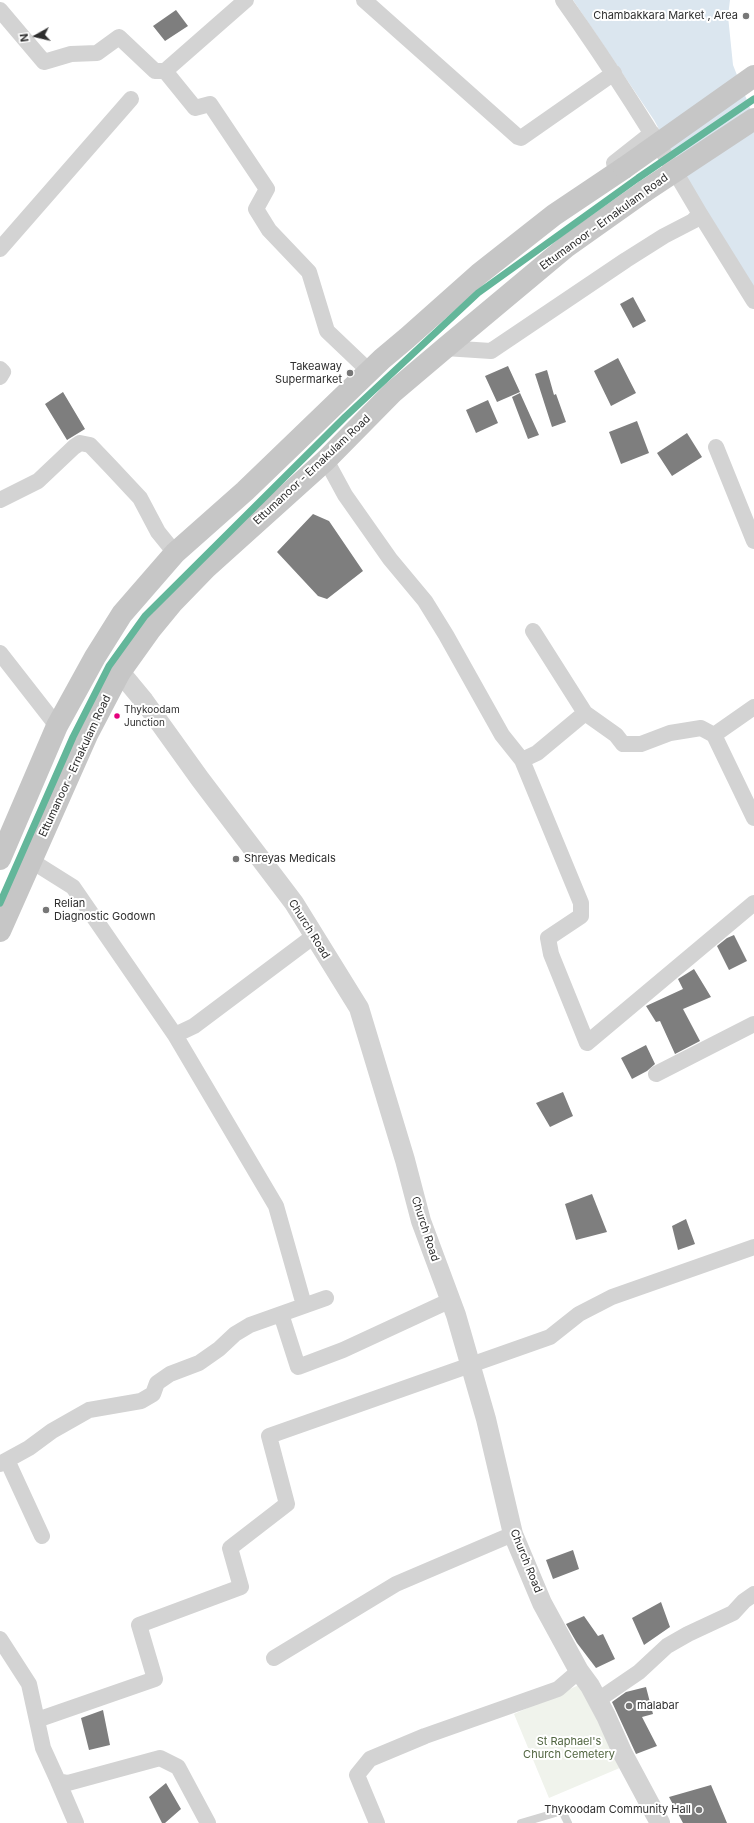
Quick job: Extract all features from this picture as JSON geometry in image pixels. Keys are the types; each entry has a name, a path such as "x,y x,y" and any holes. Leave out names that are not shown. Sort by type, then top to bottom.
{"main road":[{"path":"0,859 57,726 95,657 122,614 175,553 264,472 369,371 485,269 554,215 624,168 754,76"},
{"name":"Ettumanoor - Ernakulam Road","path":"0,931 30,860 87,735 120,672 150,630 173,602 206,568 285,495 326,460 393,392 566,247 646,191 754,119"},
{"path":"264,472 285,495"}],"street":[{"path":"1,13 44,62 71,54 97,53 119,37 155,71 165,71 246,0"},
{"path":"364,0 518,137 521,138 614,73"},
{"path":"563,0 614,73 754,300"},
{"path":"754,65 751,68 754,76"},
{"path":"165,71 195,108 210,104 267,189 256,209 269,230 308,272 327,331 369,371"},
{"path":"0,248 131,99"},
{"path":"407,338 425,308 475,271 652,133"},
{"path":"445,348 491,351 626,260 664,236 693,221 700,214"},
{"path":"0,369 3,372 0,377"},
{"path":"0,500 38,480 74,447 80,443 84,443 90,446 140,498 158,532 175,553"},
{"path":"716,447 754,541"},
{"path":"326,460 345,495 390,559 425,601 446,635 502,735 522,760 581,903 581,916 548,938 551,954 587,1043 754,903"},
{"path":"533,631 585,713 616,735 623,744 641,744 670,733 701,728 714,735 754,818"},
{"path":"0,653 57,726"},
{"name":"Church Road","path":"120,672 144,701 200,779 294,904 359,1008 405,1160 421,1221 456,1315 490,1433 513,1534 542,1603 579,1671 598,1700 656,1821"},
{"path":"714,735 754,707"},
{"path":"522,760 537,753 585,713"},
{"path":"30,860 73,887 175,1035 276,1206 304,1305"},
{"path":"175,1035 194,1026 314,936"},
{"path":"656,1074 754,1024"},
{"path":"37,1720 155,1679 139,1625 241,1586 230,1548 287,1504 270,1436 550,1337 579,1314 612,1297 754,1246"},
{"path":"42,1536 4,1462 89,1410 141,1401 153,1394 157,1383 170,1374 199,1363 219,1349 235,1334 250,1325 326,1298"},
{"path":"281,1314 298,1367 343,1350 451,1300"},
{"path":"274,1658 396,1584 513,1534"},
{"path":"598,1700 639,1672 667,1646 733,1613 744,1601 754,1594"},
{"path":"0,1639 29,1684 43,1748 76,1823"},
{"path":"377,1823 357,1775 370,1760 425,1736 558,1689 579,1671"},
{"path":"58,1782 68,1783 160,1758 178,1767 208,1823"}],"lane":[{"path":"521,1823 562,1812 568,1823"}],"green space":[{"name":"St Raphael's Church Cemetery","path":"579,1685 622,1767 549,1798 514,1714"}],"shaded area":[{"path":"573,0 730,0 728,16 733,65 754,118 754,294 698,200 654,120"}],"building":[{"path":"176,10 188,26 165,41 153,26"},
{"path":"633,297 646,321 633,328 620,304"},
{"path":"618,358 636,393 611,406 594,371"},
{"path":"508,366 520,392 497,402 485,376"},
{"path":"547,370 554,395 556,394 566,422 552,427 535,374"},
{"path":"63,392 85,429 67,440 45,404"},
{"path":"520,393 539,435 528,439 512,397"},
{"path":"488,400 498,423 476,433 466,410"},
{"path":"637,421 649,453 621,464 609,432"},
{"path":"687,433 702,457 672,476 657,453"},
{"path":"313,514 329,521 363,571 327,599 318,596 277,552"},
{"path":"734,935 747,961 729,970 717,946 727,938"},
{"path":"694,969 711,997 683,1009 700,1041 675,1054 660,1021 656,1022 646,1006 683,989 678,979"},
{"path":"646,1045 655,1064 647,1071 632,1079 621,1058"},
{"path":"563,1092 573,1116 550,1127 536,1103"},
{"path":"592,1194 607,1232 576,1240 565,1204"},
{"path":"686,1219 695,1244 678,1250 672,1226"},
{"path":"573,1550 579,1569 553,1579 546,1560"},
{"path":"661,1602 670,1627 644,1645 632,1618"},
{"path":"584,1616 598,1636 603,1634 615,1659 596,1668 577,1643 566,1624"},
{"path":"646,1687 653,1714 642,1717 657,1746 636,1754 612,1702 626,1692"},
{"path":"103,1710 110,1745 89,1750 81,1718"},
{"path":"166,1783 181,1809 165,1823 162,1823 149,1797"},
{"name":"Thykoodam Community Hall","path":"711,1785 727,1823 683,1823 669,1797"}],"transit line":[{"path":"0,903 73,737 109,666 145,616 345,417 478,293 638,178 754,99"}],"place":[{"name":"Chambakkara Market , Area","path":"746,16"},
{"name":"Takeaway Supermarket","path":"350,373"},
{"name":"Thykoodam Junction","path":"117,716"},
{"name":"Shreyas Medicals","path":"236,859"},
{"name":"Relian Diagnostic Godown","path":"46,910"},
{"name":"malabar","path":"629,1706"},
{"name":"Thykoodam Community Hall","path":"699,1810"}]}
